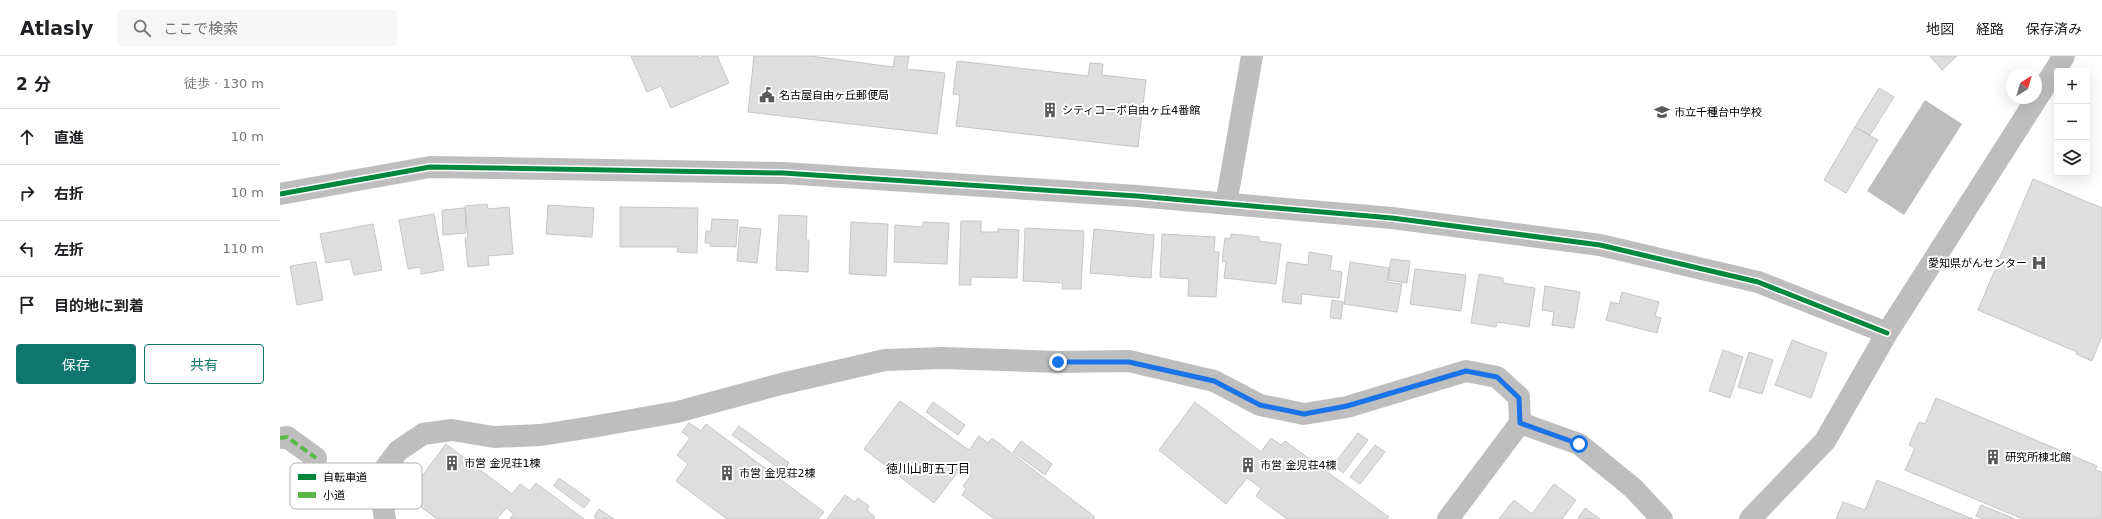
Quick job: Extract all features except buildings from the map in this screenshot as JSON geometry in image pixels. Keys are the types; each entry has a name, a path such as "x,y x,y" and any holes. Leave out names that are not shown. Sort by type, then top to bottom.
{"street":[{"path":"1226,204 1252,56"},
{"path":"1750,519 1825,441 1887,333 2064,56"},
{"path":"280,194 430,167 784,173 1137,196 1392,218 1600,245 1758,282 1887,333"},
{"path":"389,463 398,451 423,434 452,430 494,436 541,435 592,427 677,412 781,384 885,360 943,358 1058,362 1129,362 1214,381 1260,405 1304,414 1347,406 1466,371 1497,377 1519,398 1520,423 1448,519"},
{"path":"1520,423 1579,444 1633,488 1662,519"},
{"path":"280,438 287,436 316,458"},
{"path":"383,509 385,519"}],"shaded area":[{"path":"1925,100 1962,124 1904,215 1867,191"}],"marked path":[{"path":"280,438 287,437 316,458"}],"cycle path":[{"path":"280,194 430,167 783,173 1137,196 1392,218 1600,245 1758,282 1887,333"}],"place":[{"name":"名古屋自由ヶ丘郵便局","path":"767,95"},
{"name":"シティコーポ自由ヶ丘4番館","path":"1050,110"},
{"name":"市立千種台中学校","path":"1662,112"},
{"name":"愛知県がんセンター","path":"2039,263"},
{"name":"研究所棟北館","path":"1993,457"},
{"name":"市営 金児荘1棟","path":"452,463"},
{"name":"市営 金児荘4棟","path":"1248,465"},
{"name":"市営 金児荘2棟","path":"727,473"}],"district":[{"name":"徳川山町五丁目","path":"928,469"}],"route":[{"path":"1058,362 1129,362 1214,381 1260,405 1304,414 1347,406 1466,371 1497,377 1519,398 1520,423 1579,444"}]}
